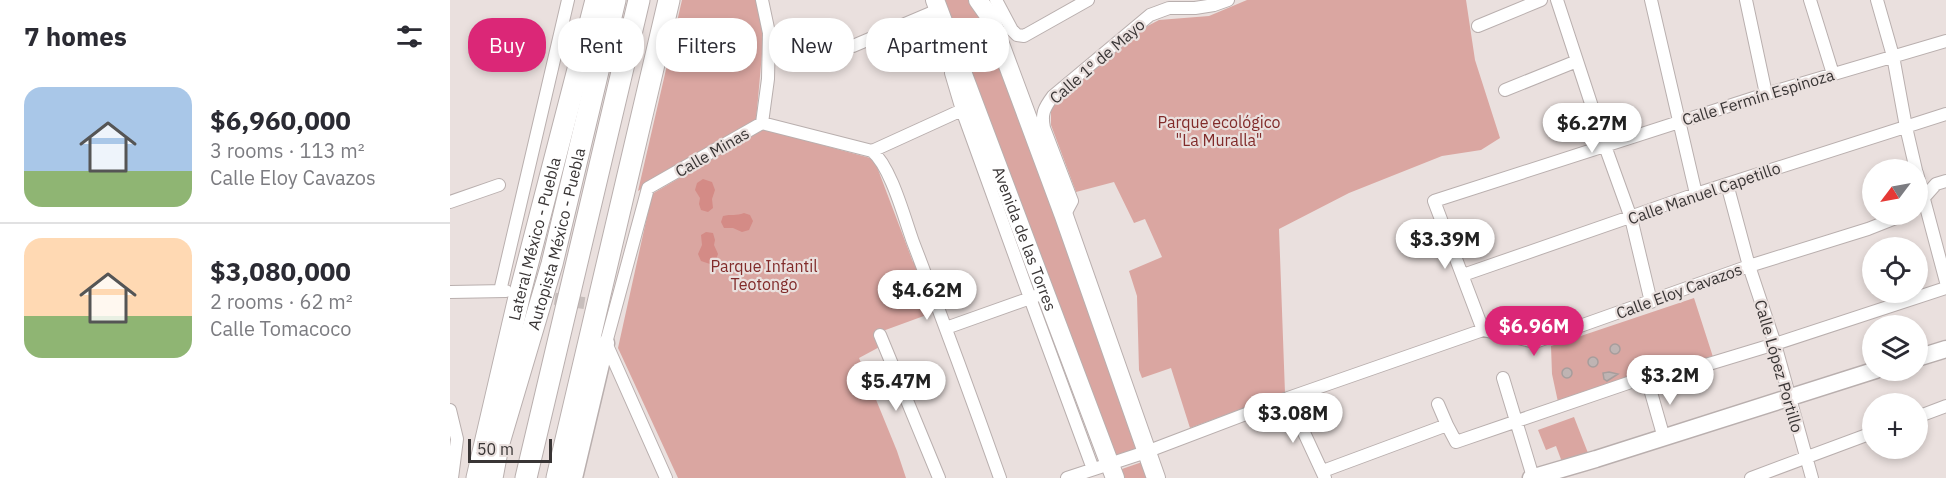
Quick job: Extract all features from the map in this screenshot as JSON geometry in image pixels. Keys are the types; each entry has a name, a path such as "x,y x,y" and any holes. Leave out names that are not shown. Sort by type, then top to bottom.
{"highway":[{"path":"587,18 588,0"},
{"name":"Lateral México - Puebla","path":"591,18 596,0"},
{"name":"Autopista México - Puebla","path":"492,478 498,446 552,264 615,0"},
{"name":"Autopista México - Puebla","path":"526,478 639,0"},
{"path":"556,478 669,0"},
{"name":"Lateral México - Puebla","path":"477,478 520,293 577,72"}],"main road":[{"path":"978,0 990,16 1064,216 1156,478"},
{"name":"Avenida de las Torres","path":"937,5 1037,296 1106,470"}],"street":[{"path":"450,292 506,291 568,0"},
{"path":"762,0 769,33 768,78 762,123"},
{"path":"996,0 1012,30 1017,35 1024,36 1088,0"},
{"name":"Calle 1º de Mayo","path":"1064,216 1072,201 1044,129 1042,116 1044,107 1053,96 1165,4 1195,8 1228,0"},
{"path":"1478,26 1541,0"},
{"path":"1557,0 1631,218 1651,302"},
{"path":"1651,0 1696,194"},
{"path":"1746,0 1766,94"},
{"path":"1810,0 1833,74"},
{"path":"1877,0 1893,56 1914,159"},
{"path":"854,45 937,5"},
{"name":"Calle Fermín Espinoza","path":"1463,275 1434,201 1679,121 1946,41"},
{"path":"1506,90 1577,61"},
{"path":"946,328 1037,296 962,110 951,73"},
{"path":"962,110 872,151 882,159 1000,478"},
{"name":"Calle Manuel Capetillo","path":"1463,275 1696,194 1946,114"},
{"name":"Calle Minas","path":"606,343 609,307 648,188 762,123 872,151"},
{"path":"1928,193 1936,184 1946,182"},
{"name":"Calle López Portillo","path":"1727,184 1812,478"},
{"path":"450,202 499,185"},
{"name":"Calle Eloy Cavazos","path":"1483,330 1535,342 1749,266 1878,225"},
{"path":"1927,225 1946,282"},
{"path":"1067,478 1106,470 1146,452 1288,398 1483,330 1463,275"},
{"path":"1438,404 1456,442 1634,381 1648,382 1775,345 1946,288"},
{"path":"880,335 939,478"},
{"path":"574,478 606,343"},
{"path":"606,343 666,478"},
{"path":"1928,355 1946,349"},
{"path":"1503,378 1532,478 1862,374"},
{"path":"1648,382 1664,438"},
{"path":"1288,398 1324,475 1448,425"},
{"path":"1928,413 1946,406"},
{"path":"450,410 453,440 452,478"},
{"path":"1751,478 1862,437"}],"green space":[{"path":"682,0 758,0 764,31 756,121 638,191 665,72 757,72 757,18 678,18"},
{"path":"944,0 973,0 985,18 951,18"},
{"name":"Parque ecológico \"La Muralla\"","path":"1247,0 1466,0 1475,60 1500,138 1481,150 1442,156 1349,193 1279,229 1285,393 1190,428 1171,368 1142,378 1139,370 1137,296 1129,271 1162,257 1145,219 1134,223 1114,182 1076,192 1051,125 1051,110 1056,102 1138,31 1159,20 1209,16"},
{"path":"971,72 1005,72 1141,448 1118,456 1112,454"},
{"name":"Parque Infantil Teotongo","path":"763,129 874,159 913,262 915,261 932,313 880,332 885,344 859,358 906,478 678,478 618,348 652,194"},
{"path":"1694,298 1713,357 1652,376 1635,375 1558,402 1552,374 1551,346"},
{"path":"1574,417 1588,453 1562,462 1556,446 1546,450 1538,430"},
{"path":"1142,462 1152,478 1121,478 1122,469"}],"shaded area":[{"path":"703,179 712,182 715,190 712,199 713,208 708,212 701,210 700,198 695,190 697,183"},
{"path":"744,213 750,215 753,221 749,230 742,232 733,228 724,228 721,222 723,216"},
{"path":"706,232 713,233 714,245 718,254 716,260 710,264 701,261 698,254 702,245 701,235"}],"building":[{"path":"1615,344 1619,345 1619,353 1615,354 1611,353 1610,349 1611,345"},
{"path":"1593,357 1597,358 1597,366 1593,367 1589,366 1588,362 1589,358"},
{"path":"1567,368 1571,369 1571,377 1567,378 1563,377 1562,373 1563,369"},
{"path":"1603,373 1618,374 1607,381"}],"tunnel":[{"path":"537,296 603,306"}]}
